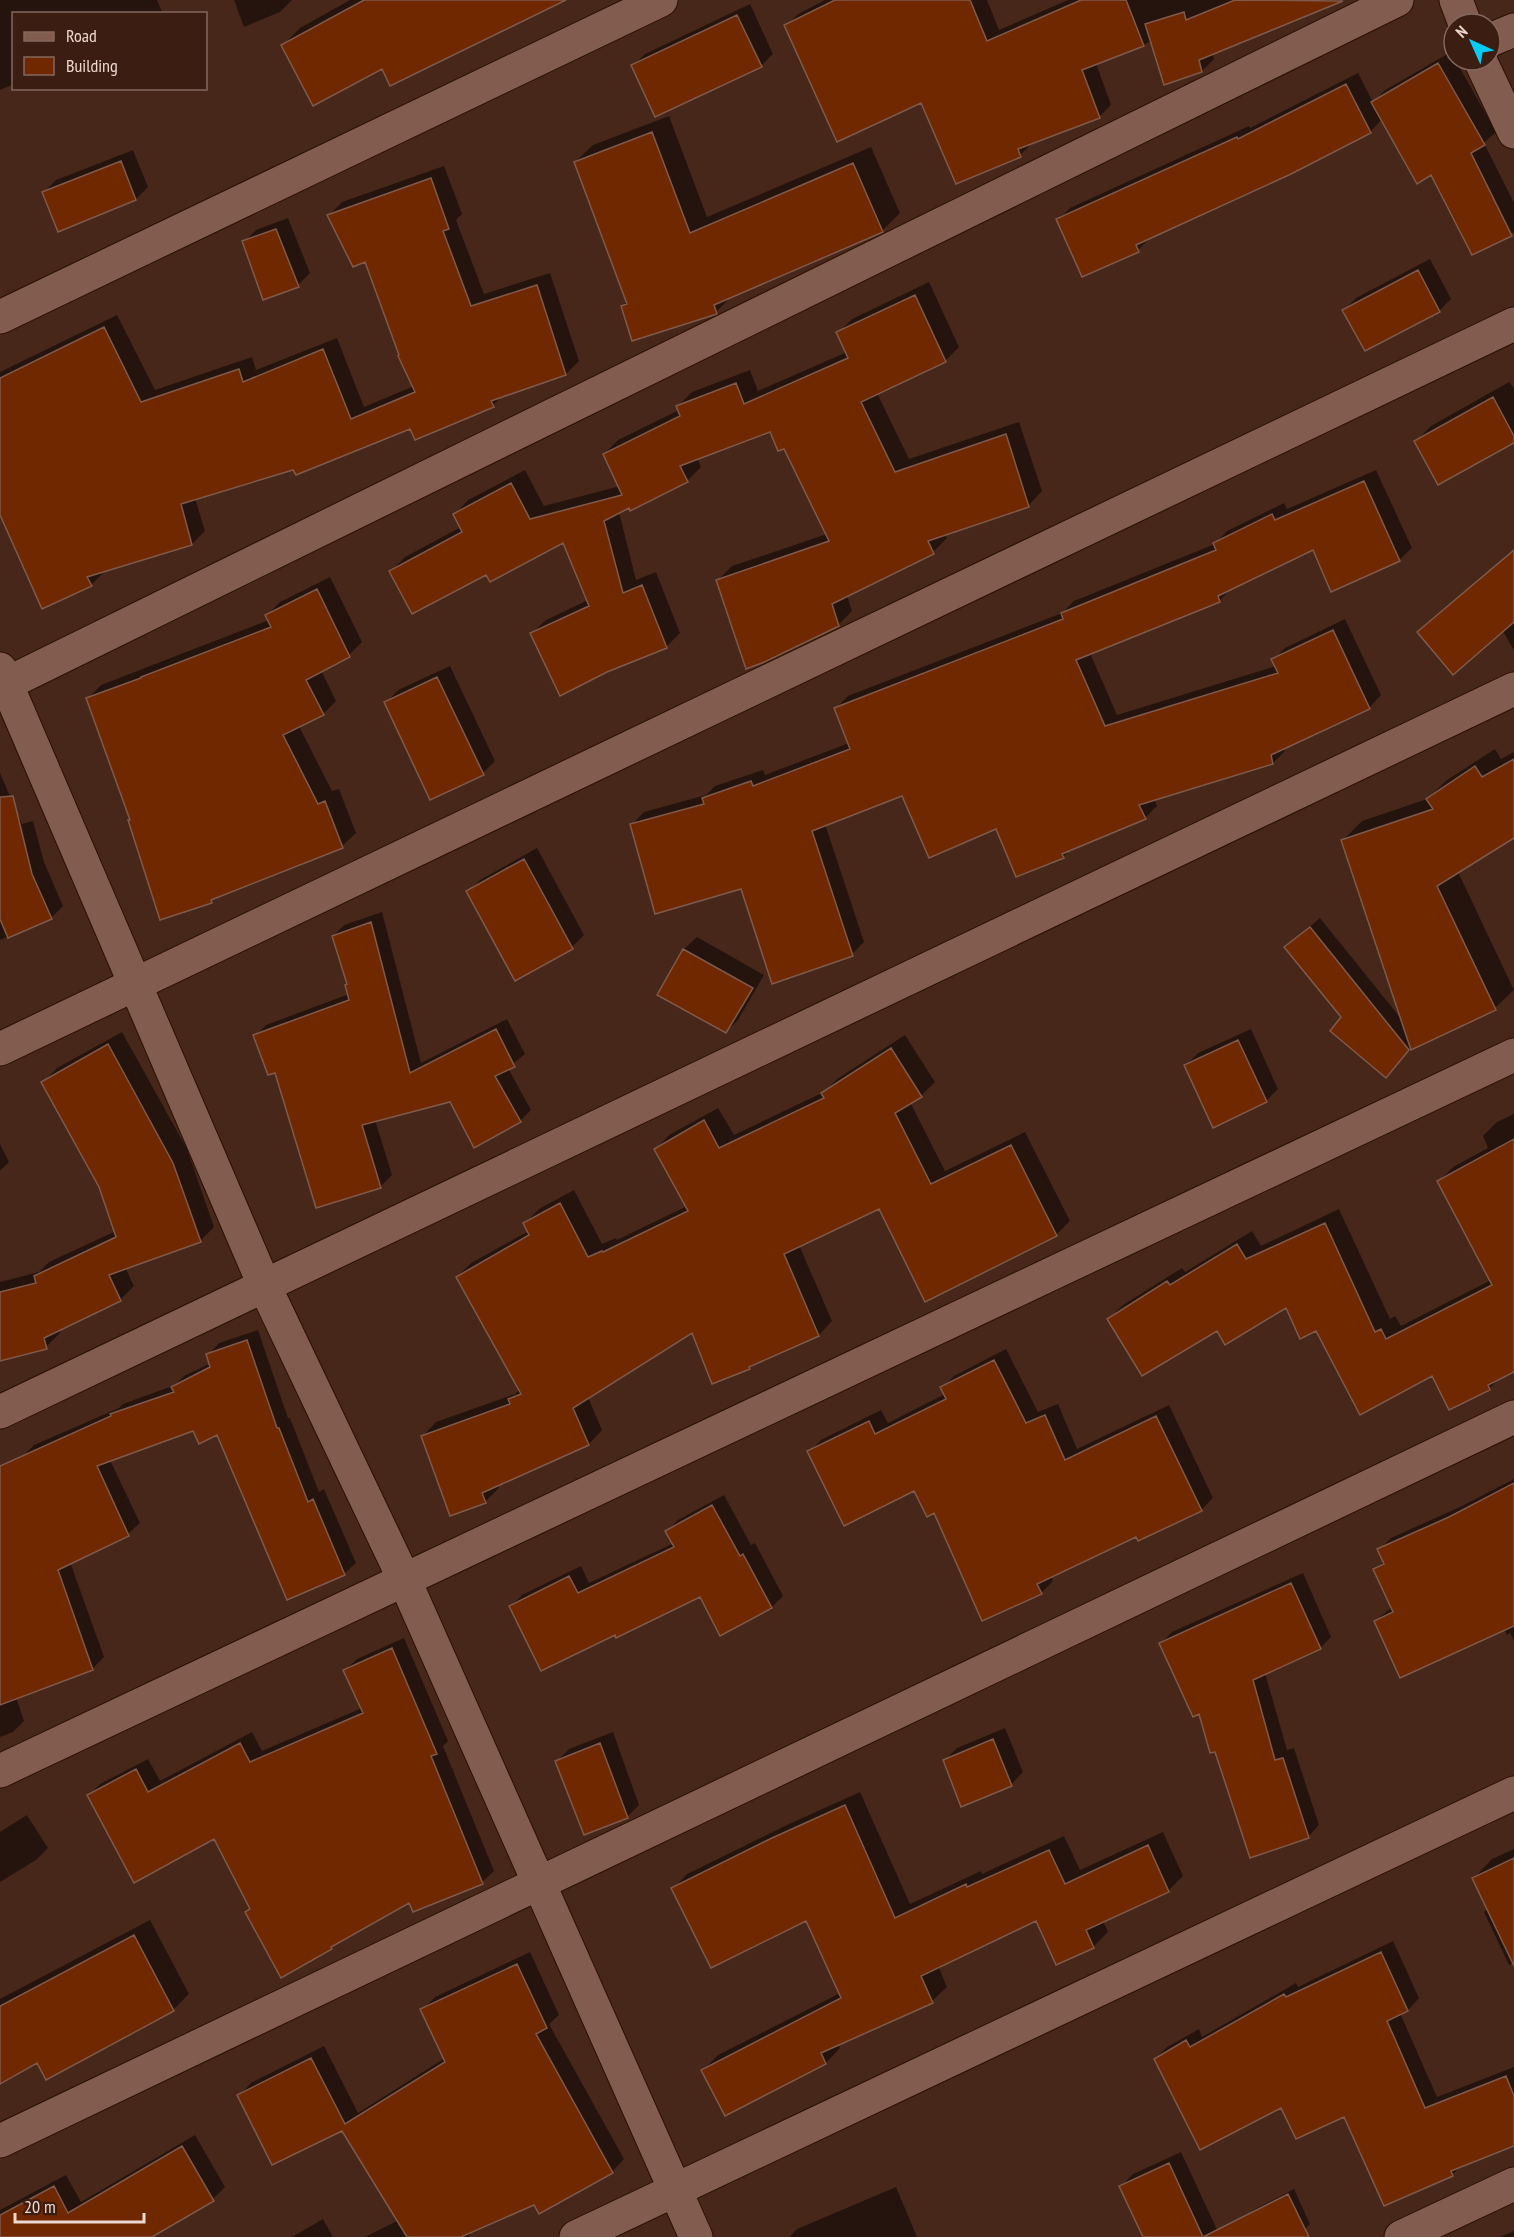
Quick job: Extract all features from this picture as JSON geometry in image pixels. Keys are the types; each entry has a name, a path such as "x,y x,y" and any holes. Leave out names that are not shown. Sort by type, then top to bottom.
{"street":[{"path":"0,317 661,0"},
{"path":"696,2237 404,1579 265,1287 2,680 1397,0"},
{"path":"1486,72 1514,132"},
{"path":"0,1049 1514,324"},
{"path":"0,1412 1514,689"},
{"path":"0,1771 1514,1055"},
{"path":"0,2141 1514,1417"},
{"path":"576,2237 1514,1793"},
{"path":"1401,2237 1514,2184"}],"building":[{"path":"364,0 566,0 390,86 382,69 313,106 281,45"},
{"path":"835,0 970,0 987,41 1081,0 1126,0 1144,46 1082,70 1100,118 1018,149 1021,157 956,184 921,103 837,142 784,25"},
{"path":"1235,0 1343,1 1199,60 1202,72 1164,85 1145,24 1184,12 1186,20"},
{"path":"737,15 762,67 655,117 631,65"},
{"path":"1438,63 1485,145 1471,153 1512,236 1472,255 1431,175 1417,184 1371,102"},
{"path":"1346,84 1371,133 1291,174 1136,245 1139,252 1082,277 1056,219 1237,137 1238,139"},
{"path":"652,132 690,233 853,163 883,232 714,305 717,314 632,341 621,306 627,304 574,162"},
{"path":"121,161 136,200 58,232 42,192"},
{"path":"431,178 449,229 443,231 471,306 537,285 566,375 491,401 494,407 415,440 410,429 296,475 293,470 181,504 192,545 87,577 92,586 42,609 0,515 0,378 104,327 141,402 239,369 243,382 323,349 351,419 415,392 398,356 365,262 353,267 327,215"},
{"path":"276,229 299,287 263,300 242,241"},
{"path":"1418,270 1440,312 1365,351 1342,310"},
{"path":"915,295 946,362 861,402 895,472 1006,434 1029,507 928,541 934,554 832,604 839,626 746,669 716,580 829,541 784,449 778,451 770,432 680,466 688,482 630,511 629,508 604,521 623,593 642,585 667,648 607,672 560,696 530,633 589,606 563,543 490,582 486,575 412,614 389,571 462,532 453,514 511,483 530,519 622,495 603,454 680,416 676,406 736,383 744,404 848,358 836,332"},
{"path":"1493,397 1514,436 1514,443 1438,485 1414,441"},
{"path":"1364,481 1400,561 1331,592 1313,550 1218,596 1220,602 1076,660 1105,726 1278,673 1271,659 1333,630 1370,709 1271,755 1273,764 1139,805 1146,819 1062,854 1064,858 1016,877 996,829 929,858 902,796 812,831 853,956 772,984 741,889 655,914 630,824 704,804 702,798 751,781 753,786 850,749 834,708 1063,619 1061,613 1216,550 1213,543 1272,514 1275,520"},
{"path":"1514,550 1514,622 1453,675 1417,632"},
{"path":"317,589 350,657 306,680 324,715 283,735 318,804 325,801 343,848 211,900 212,903 160,920 128,820 130,820 86,698 271,627 265,615"},
{"path":"437,677 484,775 430,800 384,702"},
{"path":"1514,759 1514,838 1437,886 1496,1010 1411,1050 1341,840 1433,809 1426,799 1475,766 1482,777"},
{"path":"13,796 32,874 52,919 8,938 0,919 0,797"},
{"path":"524,859 573,949 515,981 466,891"},
{"path":"371,922 410,1073 496,1029 515,1067 495,1076 521,1122 474,1148 450,1102 362,1125 381,1188 316,1208 275,1073 268,1075 253,1035 349,1000 345,985 347,984 332,936"},
{"path":"1310,927 1409,1050 1386,1078 1330,1031 1341,1017 1284,947"},
{"path":"683,949 753,988 726,1033 657,995"},
{"path":"1238,1040 1267,1102 1213,1128 1184,1065"},
{"path":"108,1044 173,1163 201,1242 109,1275 121,1301 44,1338 47,1349 0,1361 0,1292 36,1283 34,1276 116,1237 99,1187 41,1082"},
{"path":"891,1048 922,1097 895,1113 931,1184 1011,1145 1057,1236 925,1302 879,1209 784,1254 819,1336 749,1367 750,1369 712,1384 692,1333 573,1408 589,1445 482,1493 486,1503 450,1516 421,1436 510,1404 508,1399 521,1394 456,1277 529,1235 523,1223 560,1203 588,1257 688,1211 654,1149 704,1120 719,1148 824,1098 821,1093"},
{"path":"1514,1139 1514,1372 1488,1385 1490,1390 1449,1410 1432,1376 1360,1415 1316,1331 1300,1339 1286,1308 1225,1345 1217,1331 1142,1376 1107,1319 1167,1281 1170,1285 1237,1244 1246,1259 1325,1223 1375,1332 1381,1329 1386,1339 1492,1285 1437,1181"},
{"path":"247,1340 277,1428 279,1428 308,1502 313,1499 345,1575 287,1600 217,1435 199,1444 193,1431 97,1466 129,1536 58,1570 93,1670 0,1705 0,1466 111,1416 110,1414 174,1392 171,1387 210,1367 206,1354"},
{"path":"994,1360 1026,1423 1045,1415 1065,1460 1156,1416 1202,1511 1138,1541 1136,1537 1037,1584 1042,1594 982,1621 934,1513 927,1517 914,1491 844,1526 807,1451 869,1421 875,1434 946,1399 940,1387"},
{"path":"1514,1483 1514,1626 1400,1678 1374,1621 1393,1612 1373,1569 1384,1564 1377,1549 1449,1517"},
{"path":"712,1505 740,1556 743,1554 772,1608 720,1636 700,1597 541,1671 509,1606 569,1576 578,1593 674,1547 665,1531"},
{"path":"1291,1583 1321,1649 1253,1680 1275,1760 1283,1758 1309,1838 1250,1858 1215,1752 1210,1753 1199,1714 1193,1717 1159,1643"},
{"path":"392,1648 437,1754 431,1756 483,1884 413,1912 409,1903 281,1978 245,1912 250,1909 214,1839 134,1883 87,1795 136,1769 148,1792 240,1743 250,1762 363,1713 343,1670"},
{"path":"993,1739 1012,1786 961,1807 943,1760"},
{"path":"600,1743 628,1818 584,1835 555,1761"},
{"path":"845,1805 895,1918 966,1884 967,1887 1049,1850 1065,1884 1148,1845 1169,1892 1086,1930 1094,1948 1056,1965 1036,1921 921,1976 933,2003 821,2053 826,2064 725,2116 701,2070 841,1998 806,1921 711,1968 671,1888"},
{"path":"1514,1858 1514,1966 1472,1878"},
{"path":"134,1935 174,2011 46,2080 37,2063 0,2084 0,2006"},
{"path":"1381,1952 1408,2011 1387,2021 1425,2108 1506,2076 1514,2096 1514,2146 1451,2171 1453,2176 1384,2206 1344,2117 1296,2139 1281,2108 1200,2150 1154,2059 1186,2040 1190,2047 1284,1994 1286,1997"},
{"path":"517,1964 547,2028 536,2034 613,2173 539,2214 534,2205 461,2237 407,2237 342,2131 272,2165 237,2095 311,2058 345,2124 445,2062 420,2009"},
{"path":"182,2146 214,2201 152,2237 0,2237 0,2215 54,2186 68,2213"},
{"path":"1169,2163 1203,2237 1143,2237 1119,2186"},
{"path":"1288,2194 1309,2237 1203,2237"}]}
